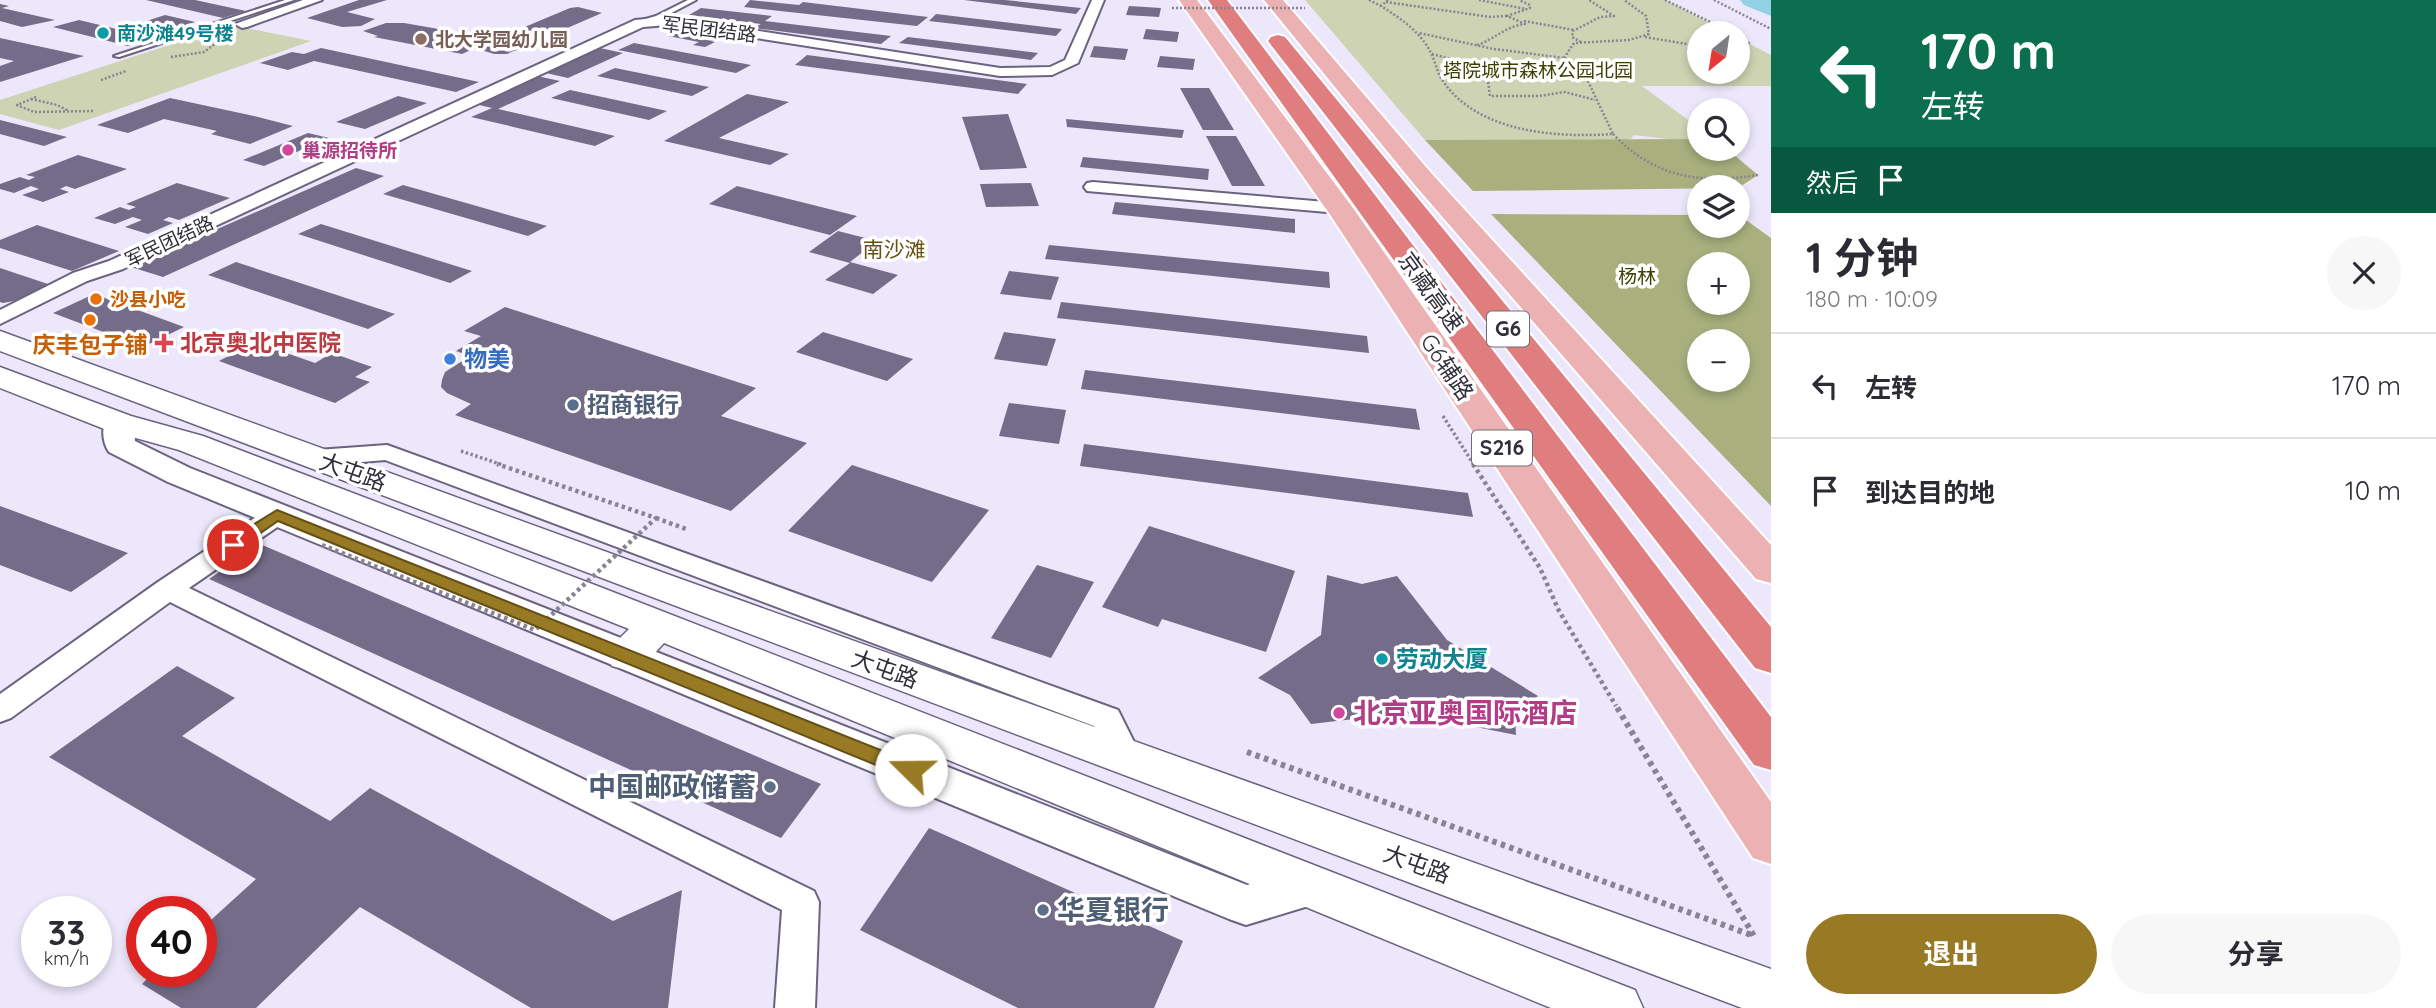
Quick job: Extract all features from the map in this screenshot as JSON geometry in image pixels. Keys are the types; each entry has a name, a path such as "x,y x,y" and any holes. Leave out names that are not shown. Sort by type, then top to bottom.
{"highway":[{"name":"京藏高速","path":"1217,0 1771,657"},
{"name":"京藏高速","path":"1245,0 1307,107 1771,752"},
{"path":"1227,57 1423,179"},
{"path":"1307,107 1341,211"}],"main road":[{"path":"1273,0 1423,179 1771,570"},
{"name":"G6辅路","path":"1180,4 1227,57 1341,211 1771,843"},
{"name":"大屯路","path":"0,340 1769,996"},
{"name":"大屯路","path":"0,377 119,423 191,443 642,640"},
{"path":"1312,886 1615,1008"}],"street":[{"path":"243,31 316,0"},
{"name":"军民团结路","path":"0,318 80,277 116,265 640,23 668,21 693,24 981,69 1036,73 1063,68 1071,63 1098,0"},
{"path":"1093,187 1341,211"},
{"name":"军民团结路","path":"0,340 95,282 116,265"},
{"path":"119,423 120,445 179,475 277,515 642,640 1246,905 1312,886"},
{"path":"0,710 168,589 277,515"},
{"path":"168,589 801,902 795,1008"}],"lane":[{"path":"117,55 291,0"},
{"path":"645,20 658,18 693,0"}],"path":[{"path":"1369,0 1419,33 1432,54 1441,79 1456,97 1474,110 1520,127 1582,137 1613,134"},
{"path":"1479,0 1527,9"},
{"path":"1381,6 1387,1 1490,17 1507,16 1531,8 1519,0"},
{"path":"1507,16 1575,30 1600,17 1614,16 1589,0"},
{"path":"1564,58 1574,43 1648,34 1646,16 1625,0"},
{"path":"1665,0 1708,21"},
{"path":"1714,0 1771,29"},
{"path":"1180,4 1306,8"},
{"path":"1477,45 1497,38 1509,26 1525,24 1523,21"},
{"path":"1575,30 1572,37 1581,42"},
{"path":"161,60 204,52 219,41 243,31"},
{"path":"1419,33 1564,58 1586,77 1613,134 1626,151 1676,174 1731,180 1758,174"},
{"path":"1641,36 1687,44"},
{"path":"1432,54 1481,67 1487,74 1490,96 1528,97 1565,92 1596,100"},
{"path":"101,79 137,68"},
{"path":"36,97 17,105 34,113 93,111"},
{"path":"30,99 57,105 69,112"},
{"path":"1247,752 1754,936 1559,611 1540,568 1439,410"},
{"path":"461,451 686,529"},
{"path":"322,545 535,630 656,518"}],"green space":[{"name":"塔院城市森林公园北园","path":"1305,0 1665,0 1706,21 1687,21 1687,84 1750,84 1750,44 1771,55 1771,86 1642,86 1687,119 1687,139 1634,135 1629,141 1425,140"},
{"path":"231,25 311,41 59,130 0,114 0,100"},
{"path":"1687,139 1687,161 1741,161 1758,175 1750,180 1750,175 1687,175 1687,189 1473,191 1425,140"},
{"name":"杨林","path":"1491,214 1687,215 1687,238 1750,238 1750,223 1771,238 1771,506"}],"building":[{"path":"146,0 195,0 246,11 223,18"},
{"path":"359,0 387,0 347,12 375,19 361,26 342,27 307,18"},
{"path":"750,0 799,5 803,2 928,17 917,26 744,7"},
{"path":"964,0 1005,0 1081,8 1076,14"},
{"path":"0,4 9,6 2,8 55,20 22,27 0,21"},
{"path":"1129,6 1161,8 1159,17 1126,15"},
{"path":"578,7 602,13 507,54 494,54 475,48 462,54 374,37 378,36 363,31 386,23 404,23 496,39"},
{"path":"701,8 772,16 765,21 891,36 881,44 754,28 761,24 689,15"},
{"path":"936,14 1062,29 1056,36 929,21"},
{"path":"165,15 195,22 161,33 131,26"},
{"name":"南沙滩49号楼","path":"79,20 154,38 128,46 53,27"},
{"path":"1146,29 1179,32 1177,42 1143,39"},
{"path":"681,30 723,38 705,47 693,45 699,42 668,36"},
{"path":"908,37 1038,53 1031,60 899,43"},
{"path":"0,38 84,56 0,82 0,66 14,61 0,58"},
{"path":"634,43 751,65 736,73 618,50"},
{"path":"1094,46 1128,49 1125,60 1090,57"},
{"path":"321,48 479,82 456,92 314,61 288,70 260,63 292,52 304,54"},
{"path":"600,48 623,53 568,78 546,73"},
{"path":"807,55 1027,84 1018,94 795,65"},
{"path":"1160,56 1195,59 1193,70 1157,67"},
{"path":"615,68 709,87 692,96 597,76"},
{"path":"537,76 560,81 498,109 615,136 595,146 471,117 492,108 475,104"},
{"path":"1180,88 1209,88 1234,130 1203,130"},
{"path":"570,90 667,111 649,120 551,98"},
{"path":"747,94 789,102 719,138 789,154 770,165 664,141"},
{"path":"398,96 427,103 365,129 336,122"},
{"path":"170,98 293,126 250,144 211,134 217,131 164,119 128,133 97,125"},
{"path":"1008,114 1027,168 980,170 962,117"},
{"path":"1066,119 1184,130 1182,138 1067,127"},
{"path":"0,120 67,137 44,146 0,134"},
{"path":"308,133 329,138 264,166 243,160"},
{"path":"1206,136 1236,136 1265,186 1232,186"},
{"path":"78,155 127,169 75,189 66,186 60,189 69,192 43,202 22,195 39,189 31,186 14,193 0,189 0,184 20,177 29,180 35,177 26,175"},
{"path":"1083,157 1209,169 1208,180 1080,167"},
{"path":"356,168 384,176 163,277 131,267"},
{"path":"177,183 230,198 179,220 169,217 163,220 173,223 148,234 125,227 142,220 133,217 115,224 94,218 120,207 129,210 136,207 126,204"},
{"path":"1031,183 1039,206 986,207 980,184"},
{"path":"403,185 547,226 528,236 383,194"},
{"path":"737,186 857,216 830,235 709,204"},
{"path":"1115,202 1295,219 1295,233 1112,214"},
{"path":"321,224 472,271 450,283 298,234"},
{"path":"37,225 119,251 72,271 0,248 0,240"},
{"path":"838,231 877,241 850,262 898,275 873,294 825,280 850,263 809,252"},
{"path":"1049,245 1329,272 1330,288 1045,259"},
{"path":"236,262 395,314 368,329 208,275"},
{"path":"0,268 51,285 14,301 0,302"},
{"path":"1009,271 1059,277 1051,300 1000,294"},
{"path":"94,294 184,327 143,347 53,313"},
{"path":"1061,302 1367,336 1369,353 1057,318"},
{"path":"505,307 756,388 721,416 807,443 731,511 455,415 471,404 447,393 441,387 445,372 470,356 456,351 481,336 464,331"},
{"path":"823,332 913,359 887,381 796,352"},
{"path":"1004,332 1056,339 1047,366 994,359"},
{"path":"255,342 315,363 332,353 372,367 355,377 370,382 335,403 219,361"},
{"path":"1085,370 1416,409 1420,430 1081,389"},
{"path":"1009,403 1066,410 1059,444 999,436"},
{"path":"1084,444 1468,493 1473,517 1080,466"},
{"path":"852,465 989,510 932,582 788,531"},
{"path":"0,506 128,553 71,592 0,565"},
{"path":"1149,526 1295,571 1266,652 1162,619 1158,627 1102,607"},
{"path":"260,544 821,784 781,838 209,579"},
{"path":"1037,565 1094,582 1051,658 991,638"},
{"name":"劳动大厦","path":"1327,575 1362,584 1397,576 1447,640 1538,696 1515,713 1516,735 1406,713 1311,724 1290,695 1258,678 1321,635"},
{"path":"177,666 235,698 182,736 330,821 370,788 613,921 682,890 668,1008 531,1008 360,907 256,1008 181,1008 147,987 217,987 217,914 256,879 49,757"},
{"path":"929,828 1183,941 1154,1008 1018,1008 860,930"}],"waterway":[{"path":"1752,0 1771,9"}],"place":[{"name":"南沙滩49号楼","path":"103,33"},
{"name":"北大学园幼儿园","path":"421,39"},
{"name":"巢源招待所","path":"288,150"},
{"name":"沙县小吃","path":"96,299"},
{"name":"庆丰包子铺","path":"90,320"},
{"name":"北京奥北中医院","path":"164,343"},
{"name":"物美","path":"450,359"},
{"name":"招商银行","path":"573,405"},
{"name":"劳动大厦","path":"1382,659"},
{"name":"北京亚奥国际酒店","path":"1339,713"},
{"name":"中国邮政储蓄","path":"770,787"},
{"name":"华夏银行","path":"1043,910"}],"district":[{"name":"南沙滩","path":"894,250"}],"route":[{"path":"233,545 277,515 911,770"}]}
